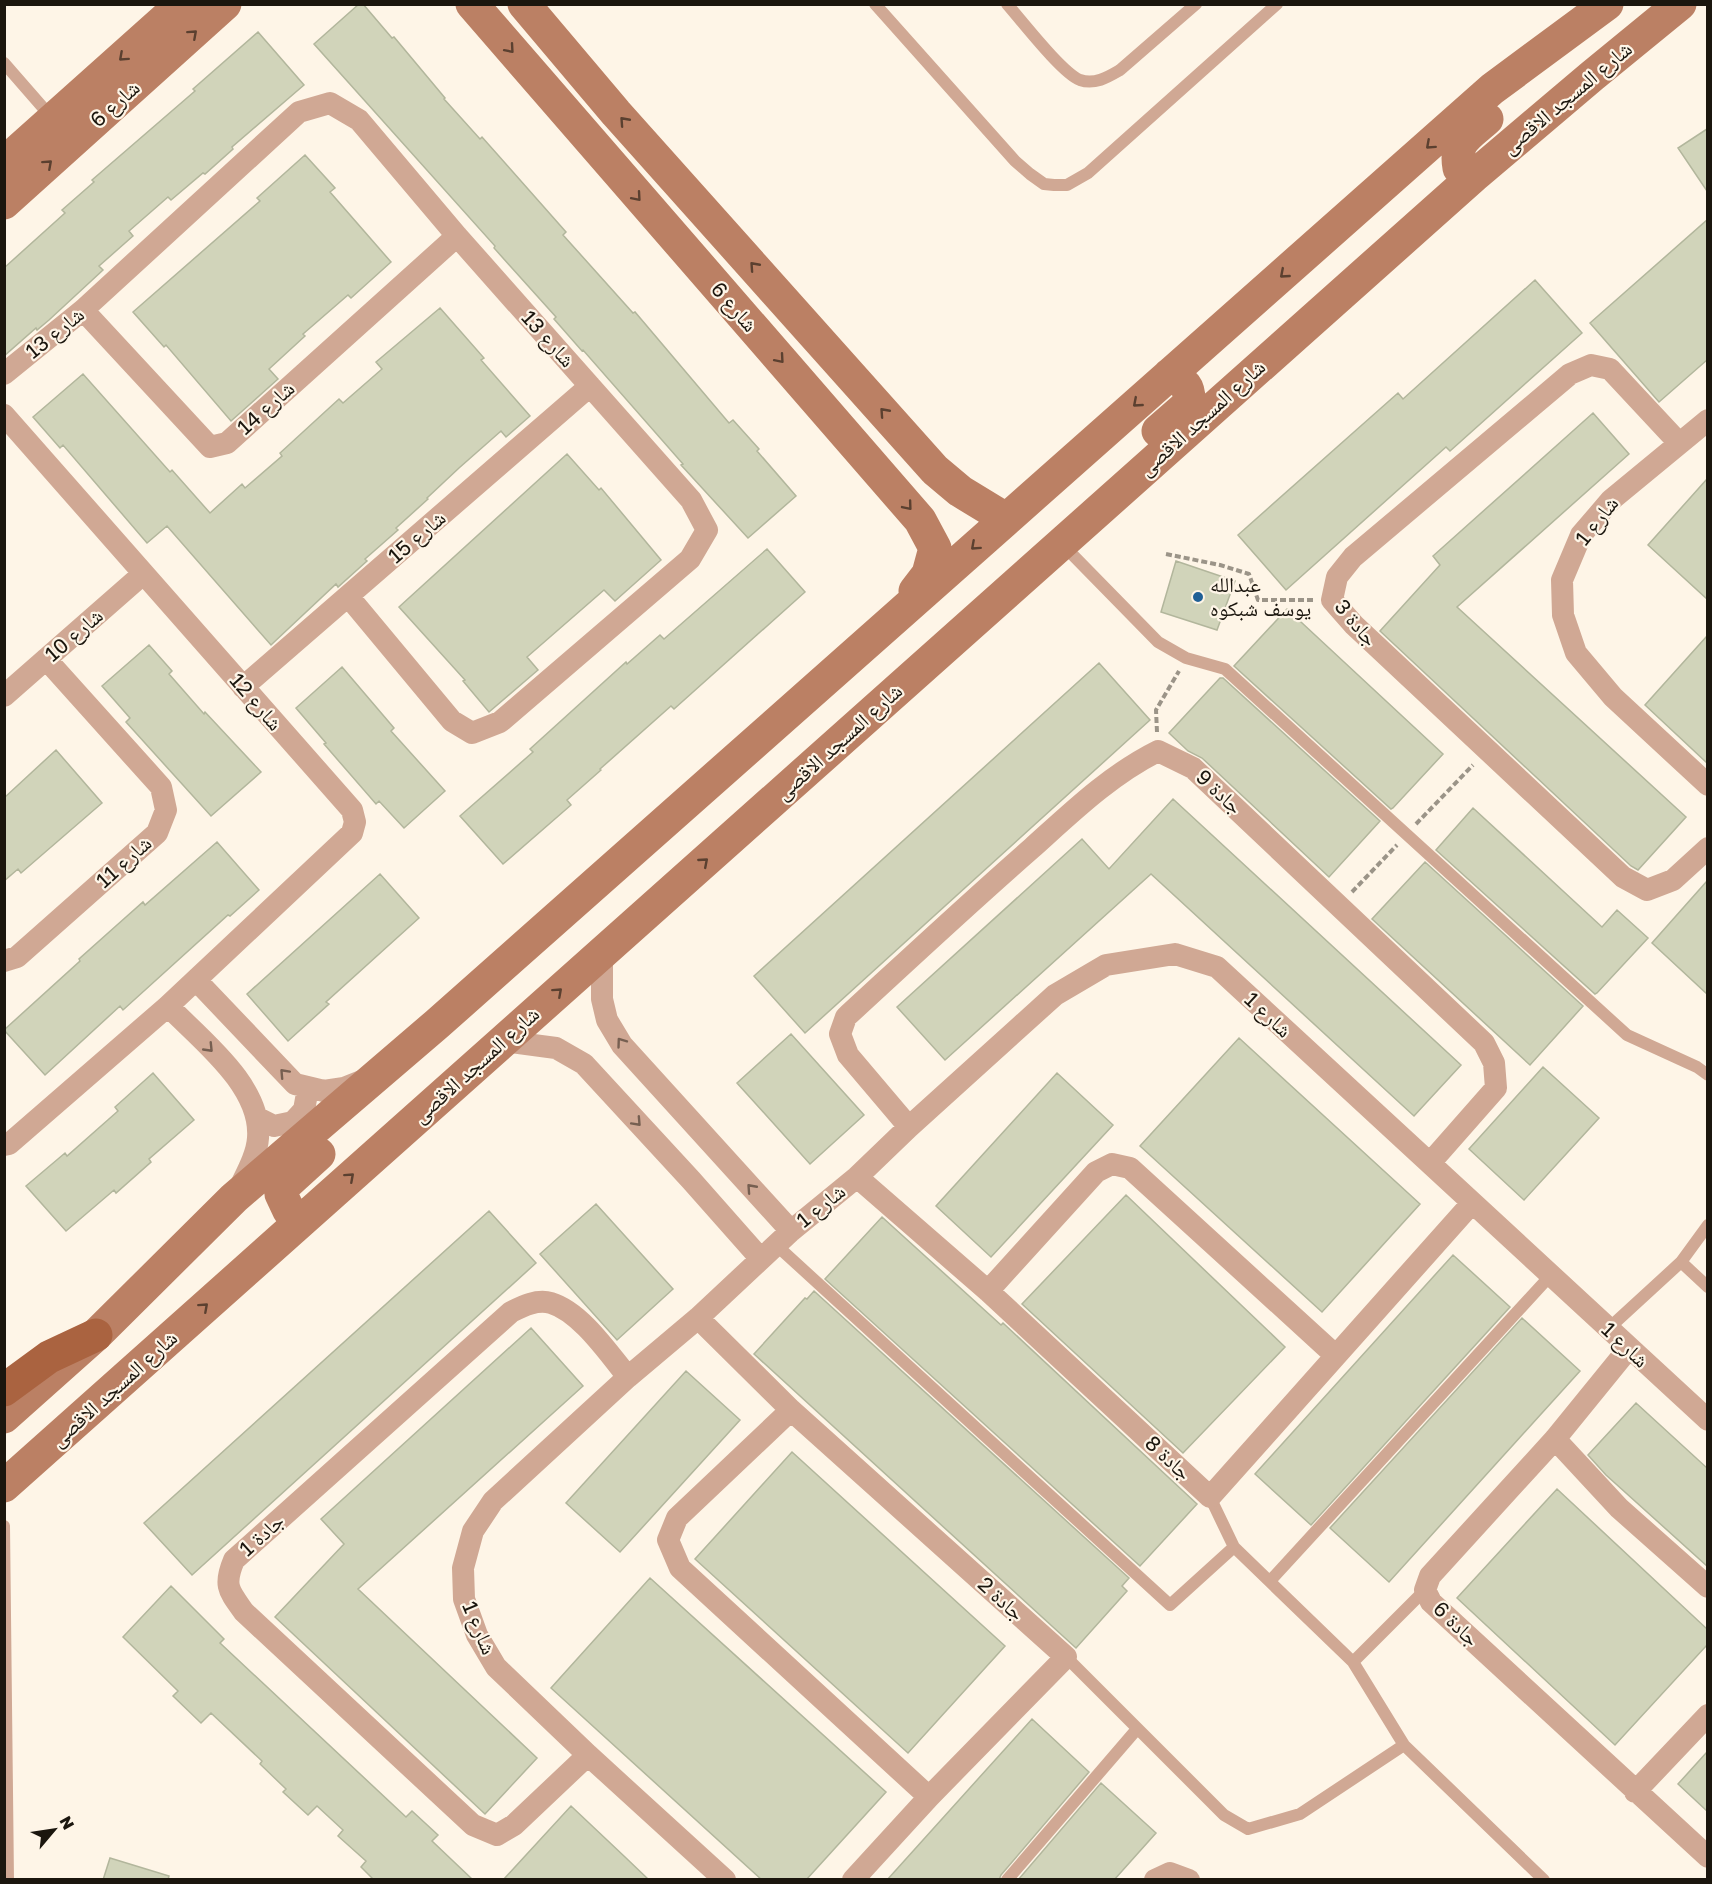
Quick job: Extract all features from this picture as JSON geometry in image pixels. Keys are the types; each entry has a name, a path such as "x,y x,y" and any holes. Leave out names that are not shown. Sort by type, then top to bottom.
{"main road":[{"name":"شارع 6","path":"4,203 64,130 182,4"},
{"name":"شارع 6","path":"4,163 64,130 225,4"},
{"name":"شارع 6","path":"472,4 603,158 920,520 935,548 928,574 893,620"},
{"name":"شارع 6","path":"524,4 616,112 936,470 960,491 1006,519"},
{"path":"4,1417 96,1335 234,1198 437,1024 1492,89 1607,4"},
{"name":"شارع المسجد الاقصى","path":"4,1486 1474,176 1680,4"},
{"path":"1474,176 1460,168 1457,155 1459,145 1530,79 1536,56"},
{"path":"1070,536 1108,475 1189,404 1190,393 1184,382 1169,375"},
{"path":"877,470 909,440"},
{"path":"308,1214 297,1216 289,1211 281,1194 285,1185 422,1060 437,1024"},
{"path":"12,1379 49,1357 96,1335"}],"street":[{"name":"شارع 13","path":"4,374 83,310 300,112 330,103 359,120 457,236 691,500 706,530 690,559 681,567 500,722 472,733 452,721 348,596"},
{"name":"شارع 14","path":"83,310 210,447 227,443 457,236"},
{"name":"جادة 3","path":"1679,442 1610,369 1591,364 1570,374 1353,557 1337,577 1332,600 1370,641 1623,878 1647,890 1673,880 1707,848"},
{"name":"شارع 15","path":"243,687 590,386"},
{"name":"شارع 12","path":"4,415 352,810 355,822 352,833 168,1006 9,1144 4,1145"},
{"name":"شارع 1","path":"1707,420 1611,500 1581,535 1562,580 1563,615 1576,653 1613,697 1707,785"},
{"name":"شارع 10","path":"4,696 144,574"},
{"name":"شارع 11","path":"4,961 17,957 157,833 166,810 161,787 46,659"},
{"path":"909,1127 848,1055 840,1034 846,1017 989,885 1106,782 1136,762 1158,751"},
{"name":"جادة 9","path":"1158,751 1194,768 1484,1043 1494,1064 1496,1088 1430,1163"},
{"name":"شارع 1","path":"602,952 602,999 607,1020 622,1045 775,1244"},
{"name":"شارع 1","path":"725,1880 496,1667 477,1635 464,1599 463,1568 473,1531 493,1501 628,1377 698,1318 775,1244 857,1177 1055,995 1106,965 1175,954 1217,967 1707,1420"},
{"path":"196,980 295,1084 324,1091 344,1088 376,1075"},
{"path":"168,1006 231,1070 253,1103 258,1118 258,1140 248,1171 234,1198"},
{"path":"504,1041 556,1048 584,1064 691,1179 775,1244"},
{"path":"258,1118 274,1126 293,1122 304,1110 308,1088"},
{"path":"988,1291 1096,1172 1112,1164 1130,1168 1335,1355"},
{"name":"جادة 8","path":"857,1177 988,1291 1210,1497 1472,1203"},
{"name":"جادة 1","path":"588,1755 514,1825 496,1835 473,1825 244,1612 231,1594 226,1577 234,1560 511,1312 529,1304 550,1303 572,1314 628,1377"},
{"name":"جادة 2","path":"698,1318 791,1410 1065,1657"},
{"name":"جادة 6","path":"1629,1348 1555,1439 1430,1576 1425,1590 1431,1602 1707,1857"},
{"path":"791,1410 678,1518 668,1540 680,1568 929,1797"},
{"path":"1555,1439 1619,1508 1707,1587"},
{"path":"853,1880 929,1797 1065,1657"},
{"path":"1635,1792 1707,1714"},
{"path":"1155,1880 1170,1873 1190,1880"}],"lane":[{"path":"875,4 1015,161 1044,184 1054,185 1067,184 1089,173 1277,4"},
{"path":"1007,4 1066,71 1080,80 1093,82 1120,70 1196,4"},
{"path":"4,63 64,130"},
{"path":"1070,536 1158,642 1186,658 1225,669 1627,1035 1707,1075"},
{"path":"1608,1329 1681,1262 1707,1226"},
{"path":"775,1244 1170,1605 1234,1547"},
{"path":"1681,1262 1707,1287"},
{"path":"1270,1581 1550,1276"},
{"path":"1210,1497 1234,1547 1353,1662 1404,1745 1544,1880"},
{"path":"4,1526 8,1880"},
{"path":"1353,1662 1425,1590"},
{"path":"1065,1657 1224,1815 1248,1830 1300,1814 1404,1745"},
{"path":"1007,1880 1137,1729"}],"path":[{"path":"1166,554 1220,565 1249,574 1258,600 1332,600"},
{"path":"1158,751 1156,710 1186,658"}],"building":[{"path":"359,4 363,4 392,38 394,37 444,99 480,139 482,137 566,232 563,235 633,313 635,312 729,423 733,420 759,449 757,451 796,496 748,538 554,319 556,317 494,248 495,246 314,44"},
{"path":"258,32 304,85 232,147 233,149 205,174 203,173 171,200 168,197 129,231 133,236 99,266 103,270 49,320 37,330 36,328 4,356 4,268 65,213 62,210 94,182 92,180 195,91 193,89"},
{"path":"1707,129 1707,191 1678,148"},
{"path":"305,155 335,188 330,192 391,262 351,298 348,295 303,334 305,336 269,369 278,379 231,421 166,345 164,347 133,312 260,201 257,198"},
{"path":"1707,220 1707,360 1659,402 1590,323"},
{"path":"1535,280 1582,333 1450,451 1446,447 1286,590 1238,535 1398,393 1403,399"},
{"path":"440,308 530,416 506,437 501,431 459,468 396,528 398,530 365,559 367,561 338,587 336,584 271,645 167,526 147,543 63,445 60,448 33,417 83,374 170,472 172,470 210,513 242,484 245,488 282,456 280,453 339,399 343,403 382,369 376,362"},
{"path":"1593,413 1629,454 1457,607 1686,817 1638,870 1631,866 1380,631 1440,565 1433,556"},
{"path":"567,454 599,490 601,488 661,560 615,601 604,590 527,657 538,670 489,712 463,681 465,680 399,607"},
{"path":"1707,479 1707,599 1648,545"},
{"path":"767,549 805,592 674,709 671,706 600,769 567,800 571,805 503,864 460,816 533,752 530,749 626,662 627,664 660,635 664,639"},
{"name":"عبدالله يوسف شبكوه","path":"1176,561 1235,581 1217,630 1161,612"},
{"path":"1287,609 1443,754 1393,808 1391,809 1234,666"},
{"path":"1707,636 1707,763 1645,705"},
{"path":"149,645 172,671 169,674 204,714 205,712 261,772 211,816 126,722 130,718 102,686"},
{"path":"1099,663 1150,720 805,1033 754,976"},
{"path":"342,667 394,728 391,731 445,791 404,828 379,801 376,804 296,708"},
{"path":"1220,678 1223,678 1380,821 1329,877 1202,758 1188,751 1169,733"},
{"path":"56,750 102,803 21,873 18,869 4,881 4,798"},
{"path":"1173,799 1461,1065 1414,1116 1151,874 945,1060 897,1007 1082,839 1109,869"},
{"path":"1473,808 1602,927 1617,910 1648,938 1597,993 1595,994 1436,850"},
{"path":"217,842 259,890 123,1010 120,1006 45,1075 4,1030 143,902 145,905"},
{"path":"1425,862 1583,1006 1530,1065 1372,919"},
{"path":"380,874 419,918 326,1002 329,1004 288,1041 247,994"},
{"path":"1707,881 1707,994 1652,943"},
{"path":"791,1034 864,1115 810,1164 737,1083"},
{"path":"1239,1038 1420,1204 1322,1312 1140,1146"},
{"path":"1543,1067 1599,1118 1524,1200 1469,1149"},
{"path":"153,1073 194,1120 149,1159 151,1162 116,1193 114,1190 66,1231 26,1186 65,1153 67,1156 118,1111 115,1107"},
{"path":"1057,1073 1113,1125 991,1257 936,1206"},
{"path":"1126,1195 1285,1347 1183,1453 1022,1304"},
{"path":"596,1204 673,1289 617,1340 540,1254"},
{"path":"489,1211 536,1263 192,1575 144,1523"},
{"path":"882,1217 1001,1325 1003,1323 1197,1504 1140,1566 825,1279"},
{"path":"1453,1255 1510,1307 1311,1525 1255,1474"},
{"path":"814,1291 1129,1578 1122,1586 1127,1591 1076,1648 754,1354"},
{"path":"1522,1318 1580,1371 1389,1582 1330,1528"},
{"path":"531,1328 583,1386 358,1589 537,1758 485,1814 275,1617 344,1544 321,1519"},
{"path":"686,1371 740,1420 620,1552 566,1503"},
{"path":"1636,1403 1707,1468 1707,1566 1606,1475 1588,1455"},
{"path":"792,1452 1005,1646 908,1753 695,1559"},
{"path":"1557,1489 1707,1629 1707,1645 1615,1745 1457,1598"},
{"path":"650,1578 886,1792 806,1880 762,1880 551,1688"},
{"path":"171,1586 224,1639 220,1643 406,1817 412,1811 438,1835 432,1841 473,1880 374,1880 361,1867 366,1861 338,1836 343,1830 317,1806 308,1815 283,1792 286,1789 260,1764 262,1761 211,1713 201,1723 173,1696 178,1691 123,1637"},
{"path":"1032,1719 1089,1772 999,1880 887,1880"},
{"path":"1707,1752 1707,1811 1678,1784"},
{"path":"1101,1783 1156,1833 1114,1880 1018,1880"},
{"path":"571,1806 625,1857 649,1880 503,1880"},
{"path":"110,1858 169,1876 168,1880 103,1880"}],"place":[{"name":"عبدالله يوسف شبكوه","path":"1198,597"}]}
